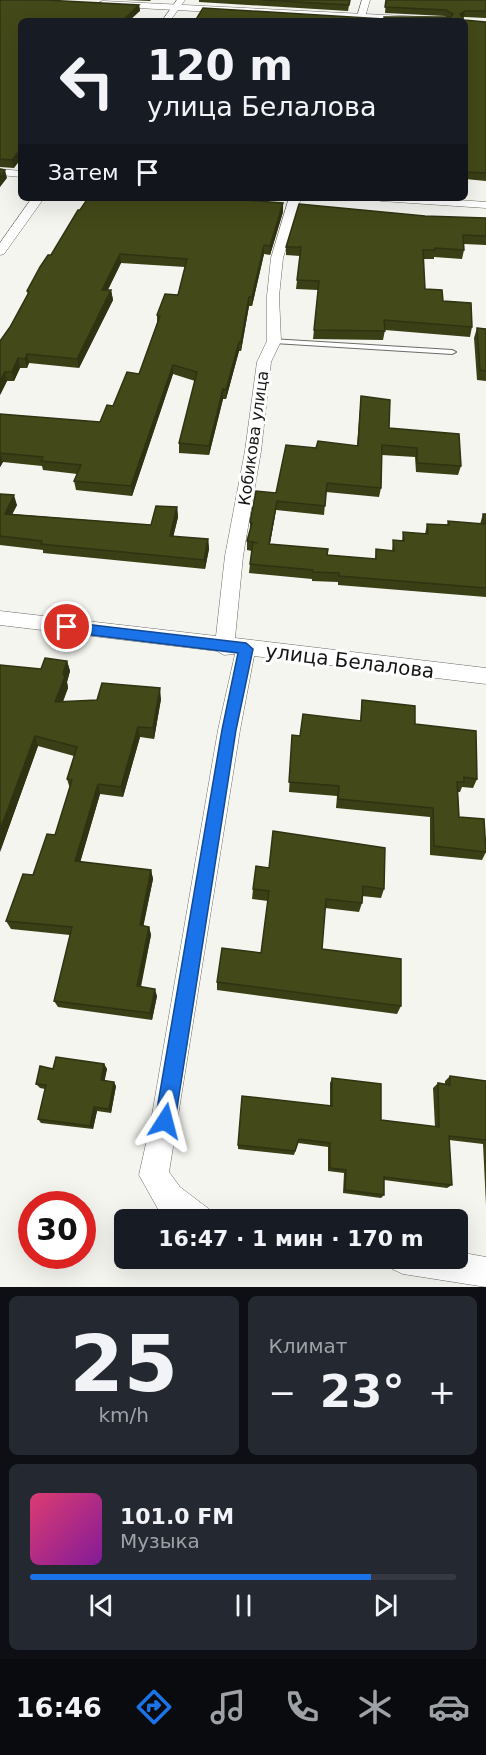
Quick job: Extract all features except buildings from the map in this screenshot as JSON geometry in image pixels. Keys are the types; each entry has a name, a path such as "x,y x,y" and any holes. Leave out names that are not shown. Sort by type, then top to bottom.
{"street":[{"path":"362,16 366,0"},
{"path":"86,3 178,4 395,18"},
{"path":"168,18 178,4"},
{"path":"0,172 18,174"},
{"path":"0,251 36,201"},
{"name":"Кобикова улица","path":"184,1209 169,1198 154,1175 165,1121 229,730 235,648 234,556 254,451 264,362 274,341 273,296 277,258 295,201"},
{"path":"426,201 486,205"},
{"name":"улица Белалова","path":"0,618 235,648 486,676"},
{"path":"464,1269 486,1273"}],"lane":[{"path":"274,341 452,352"}],"route":[{"path":"67,627 246,649 229,730 165,1121"}]}
